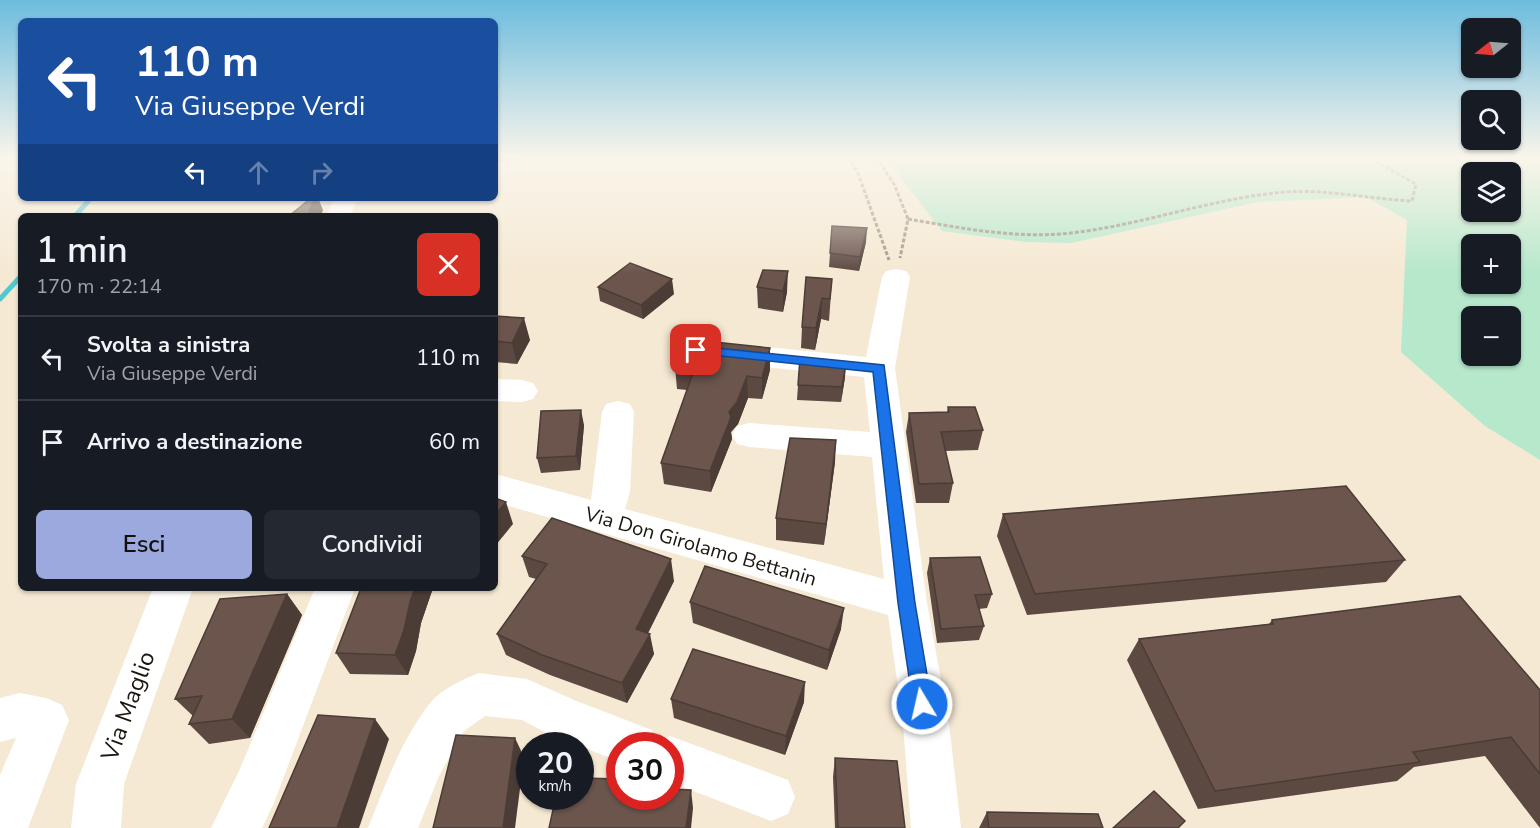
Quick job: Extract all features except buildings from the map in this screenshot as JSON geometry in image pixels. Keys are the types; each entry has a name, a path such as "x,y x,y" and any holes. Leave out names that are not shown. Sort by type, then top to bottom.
{"street":[{"path":"896,277 879,368 907,603 926,724 936,828"},
{"path":"696,350 879,368"},
{"path":"604,518 612,492 618,412"},
{"path":"749,435 889,446"},
{"name":"Via Don Girolamo Bettanin","path":"498,489 907,603"},
{"name":"Via Maglio","path":"96,828 100,784 172,591"},
{"path":"236,828 257,786 333,591"},
{"path":"393,828 421,761 448,716 479,694 527,700 561,717 606,734"},
{"path":"0,720 20,715 46,720 3,828"},
{"path":"684,764 771,797"}],"path":[{"path":"866,196 896,277"},
{"path":"896,277 908,219 899,196"},
{"path":"908,219 1027,234 1069,233 1266,196"},
{"path":"1354,196 1378,200 1412,201 1413,196"}],"green space":[{"path":"915,196 1461,196 1461,222 1521,222 1521,196 1540,196 1540,460 1485,426 1401,352 1407,220 1366,197 1258,202 1071,243 1026,242 942,231"}],"waterway":[{"path":"78,213 88,201"},
{"path":"0,299 18,279"}],"route":[{"path":"696,350 879,368 907,603 922,704"}]}
